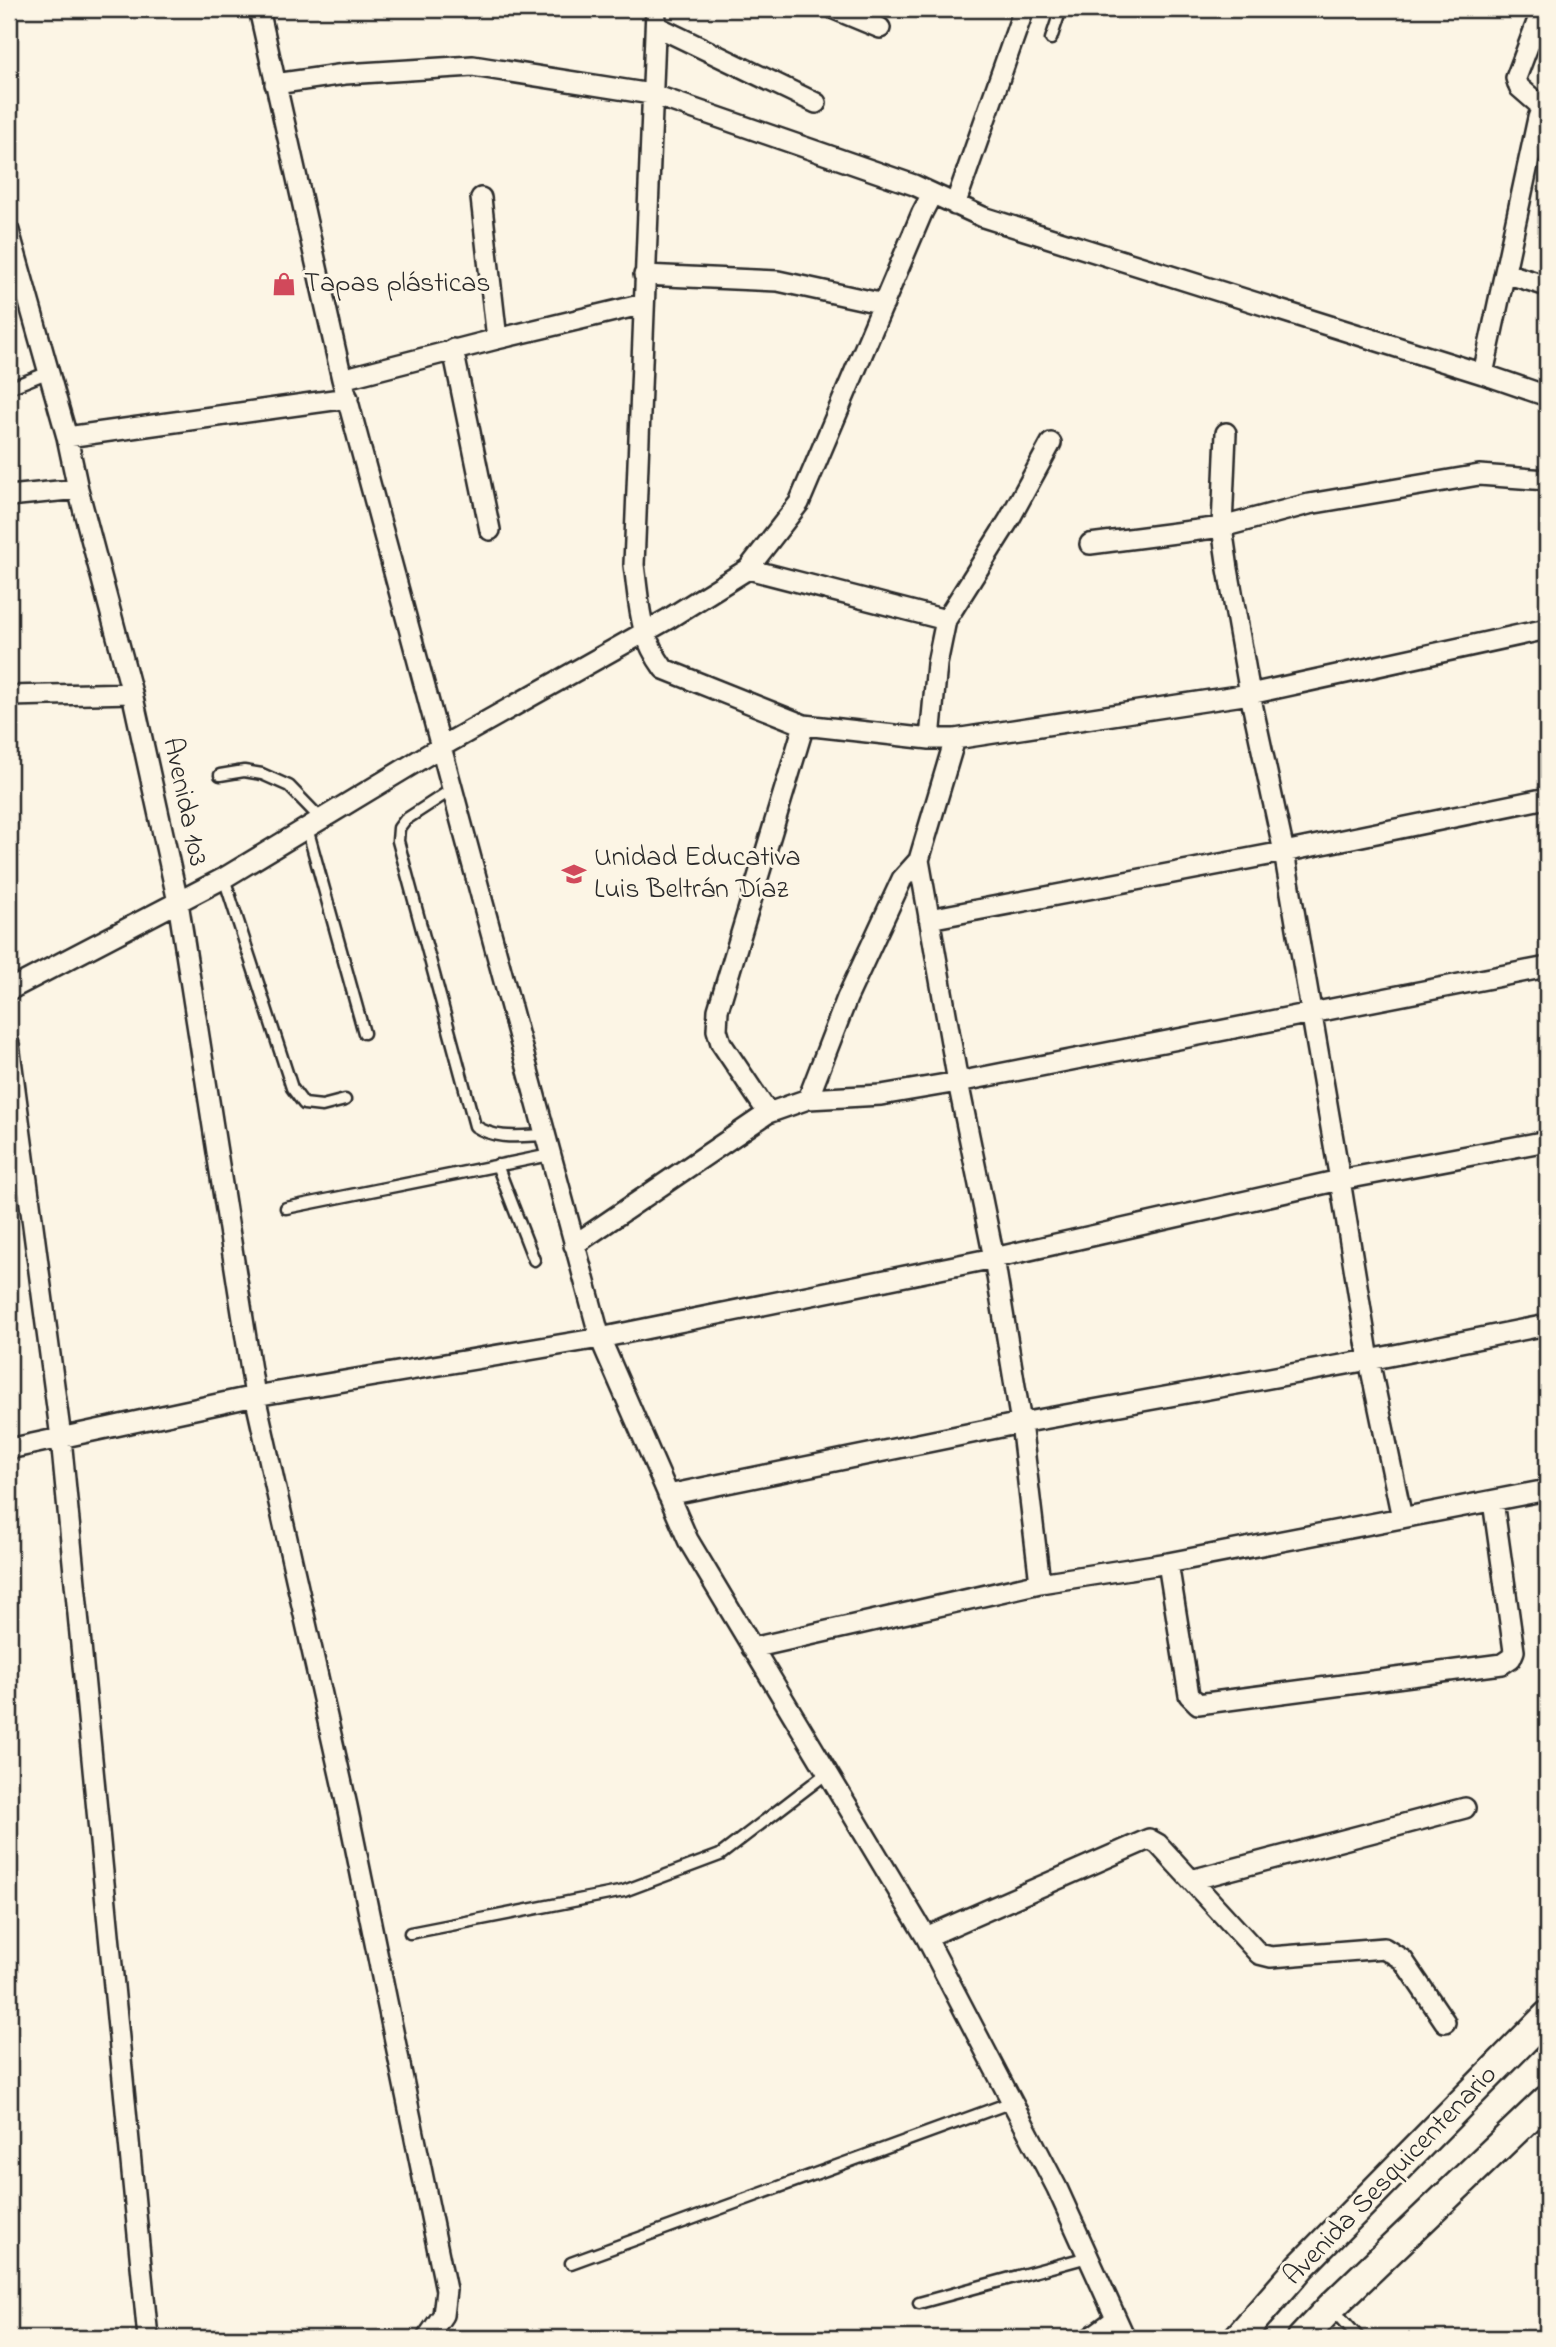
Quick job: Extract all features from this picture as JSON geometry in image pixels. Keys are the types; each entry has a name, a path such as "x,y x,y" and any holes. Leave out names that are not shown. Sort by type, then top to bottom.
{"main road":[{"name":"Avenida Sesquicentenario","path":"1238,2338 1301,2266 1547,2016"},
{"name":"Avenida Sesquicentenario","path":"1302,2338 1331,2306 1547,2099"}],"street":[{"path":"260,9 342,379 439,748 600,1338 688,1540 926,1937 1058,2188 1125,2338"},
{"path":"834,9 880,28"},
{"path":"956,205 1024,9"},
{"path":"1483,374 1538,118 1545,107 1519,87 1516,78 1542,9"},
{"path":"816,103 656,18 634,565 643,633 664,669 804,725 930,739 955,739 1250,694 1547,628"},
{"path":"275,84 345,74 472,66 651,94 914,185 996,222 1483,374 1547,397"},
{"path":"9,990 224,878 439,748 643,633 748,569 799,503 932,194"},
{"path":"481,198 496,338"},
{"name":"Avenida 103","path":"9,231 67,438 132,693 178,902 255,1396 344,1793 446,2290 443,2315 427,2338"},
{"path":"1506,272 1547,286"},
{"path":"644,275 778,281 884,304"},
{"path":"342,379 496,338 644,304"},
{"path":"453,349 490,530"},
{"path":"67,438 348,398"},
{"path":"1226,433 1222,527 1250,694 1284,852 1369,1360 1402,1518"},
{"path":"930,739 937,664 946,620 1009,520 1051,443"},
{"path":"1090,544 1222,527 1309,504 1479,475 1547,480"},
{"path":"9,496 78,489"},
{"path":"748,569 946,620"},
{"path":"9,696 132,693"},
{"path":"768,1113 721,1043 717,1030 718,1010 804,725"},
{"path":"808,1099 847,999 902,879 919,860 955,739"},
{"path":"929,919 1284,852 1547,798"},
{"path":"919,860 958,1082 994,1258 1021,1423 1040,1583"},
{"path":"575,1245 768,1113 808,1099 881,1095 958,1082 1547,967"},
{"path":"9,1044 61,1438 148,2338"},
{"path":"9,1449 255,1396 600,1338 994,1258 1340,1180 1547,1141"},
{"path":"668,1495 1021,1423 1547,1325"},
{"path":"752,1648 1040,1583 1168,1563 1547,1490"},
{"path":"1168,1563 1189,1695 1198,1704 1502,1664 1511,1658 1514,1650 1493,1501"},
{"path":"1191,1880 1465,1808"},
{"path":"926,1937 1149,1839 1158,1844 1259,1954 1271,1957 1384,1948 1403,1960 1445,2022"},
{"path":"1090,2338 1116,2319"}],"lane":[{"path":"1051,39 1062,9"},
{"path":"9,388 49,372"},
{"path":"220,775 244,771 262,774 289,786 314,823 364,1032"},
{"path":"451,790 405,820 399,828 398,841 475,1126 488,1134 544,1135"},
{"path":"224,878 292,1088 304,1104 322,1106 345,1100"},
{"path":"286,1208 550,1155"},
{"path":"497,1165 534,1260"},
{"path":"410,1933 624,1891 708,1859 720,1854 827,1773"},
{"path":"571,2263 1012,2102"},
{"path":"919,2302 1088,2257"},
{"path":"1331,2306 1359,2338"}],"place":[{"name":"Tapas plásticas","path":"284,284"},
{"name":"Unidad Educativa Luis Beltrán Díaz","path":"574,874"}]}
